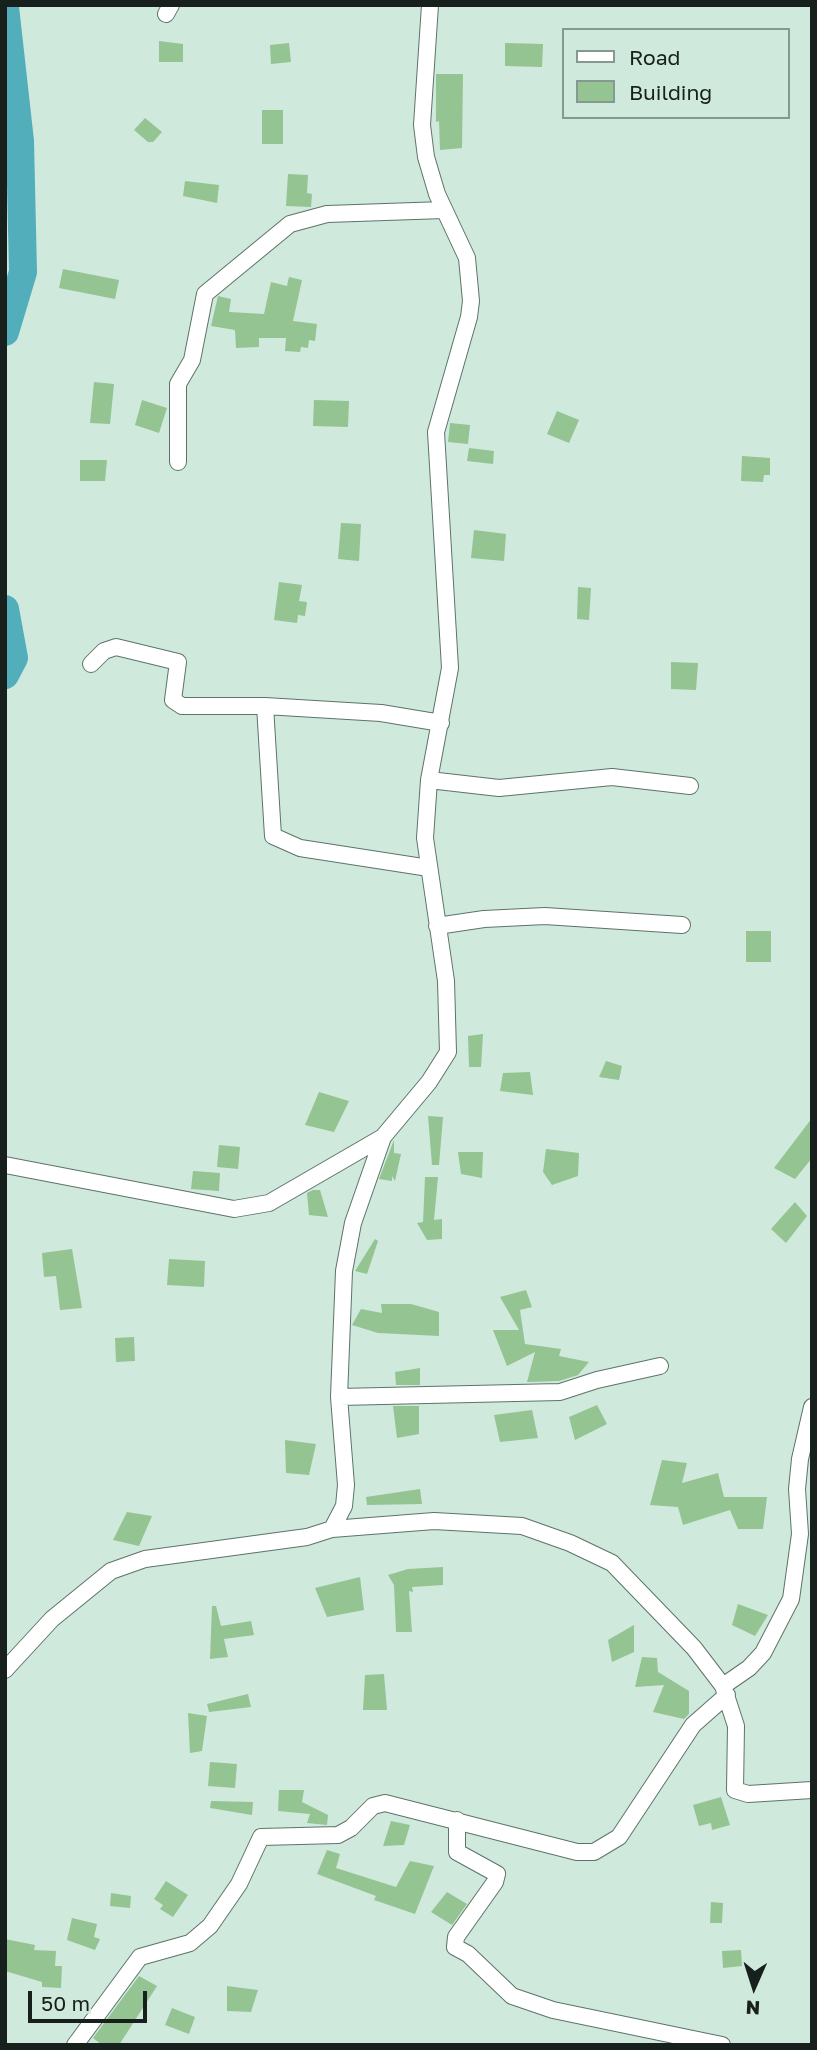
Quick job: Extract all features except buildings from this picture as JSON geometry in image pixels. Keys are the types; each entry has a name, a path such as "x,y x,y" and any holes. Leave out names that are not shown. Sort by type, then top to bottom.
{"street":[{"path":"5,1165 234,1209 270,1203 383,1137 429,1082 448,1052 446,981 425,838 429,780 441,723 451,650 436,432 469,317 471,301 467,258 444,209 426,158 422,125 430,5"},
{"path":"178,462 178,384 192,360 205,294 268,239 290,224 327,214 444,209"},
{"path":"91,664 104,651 116,647 173,660 180,665 174,693 177,705 265,706 381,713 441,723"},
{"path":"265,706 273,836 300,848 429,868"},
{"path":"429,780 499,788 612,778 690,786"},
{"path":"437,926 484,919 545,916 682,925"},
{"path":"332,1529 344,1507 346,1485 339,1397 344,1270 353,1223 383,1137"},
{"path":"339,1397 560,1392 597,1380 660,1366"},
{"path":"75,2045 140,1957 190,1942 211,1926 239,1884 261,1837 338,1835 351,1828 373,1806 385,1803 576,1852 594,1853 619,1837 693,1725 763,1653 791,1599 800,1534 797,1489 800,1459 812,1407"},
{"path":"5,1670 61,1611 111,1571 145,1559 307,1537 332,1529 473,1521 522,1525 612,1563 706,1661 725,1690 736,1726 735,1790 748,1794 812,1790"},
{"path":"457,1820 457,1852 496,1874 495,1882 456,1937 455,1947 468,1954 512,1996 553,2010 722,2045"}],"waterway":[{"path":"5,7 20,141 23,272 5,332"},
{"path":"5,609 14,658 5,675"}]}
